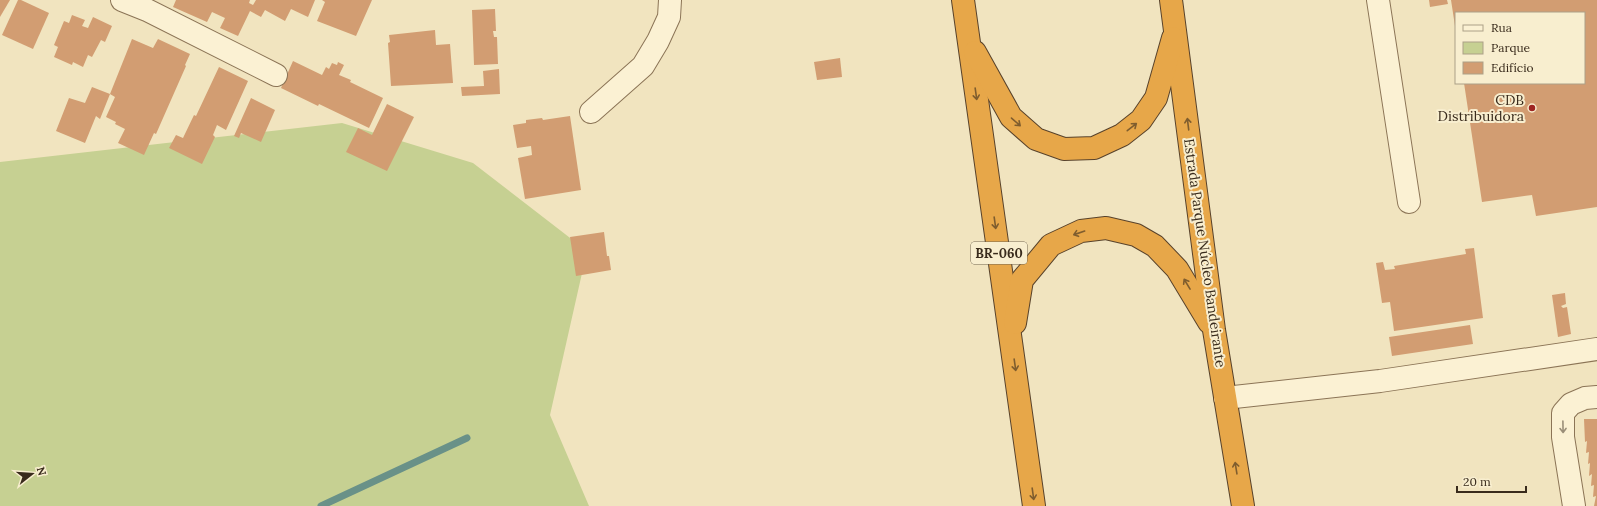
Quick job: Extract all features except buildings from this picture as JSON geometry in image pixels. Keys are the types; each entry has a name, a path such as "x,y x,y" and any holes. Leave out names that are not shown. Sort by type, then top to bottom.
{"highway":[{"name":"BR-060","path":"963,0 1034,506"},
{"name":"Estrada Parque Núcleo Bandeirante","path":"1171,0 1214,330 1243,506"},
{"path":"969,40 1011,117 1036,140 1064,149 1094,148 1122,135 1141,120 1156,98 1175,30"},
{"path":"1011,342 1022,280 1051,245 1081,231 1106,228 1136,235 1155,246 1177,269 1214,330"}],"street":[{"path":"122,0 149,5 276,75"},
{"path":"591,112 643,66 658,41 669,17 670,0"},
{"path":"1378,0 1409,202"},
{"path":"1225,398 1380,381 1597,349"},
{"path":"1574,506 1563,436 1563,413 1571,404 1585,398 1597,397"}],"green space":[{"path":"342,123 473,163 587,251 550,415 589,506 0,506 0,162"}],"waterway":[{"path":"321,506 467,438"}],"place":[{"name":"CDB Distribuidora","path":"1532,108"}]}
